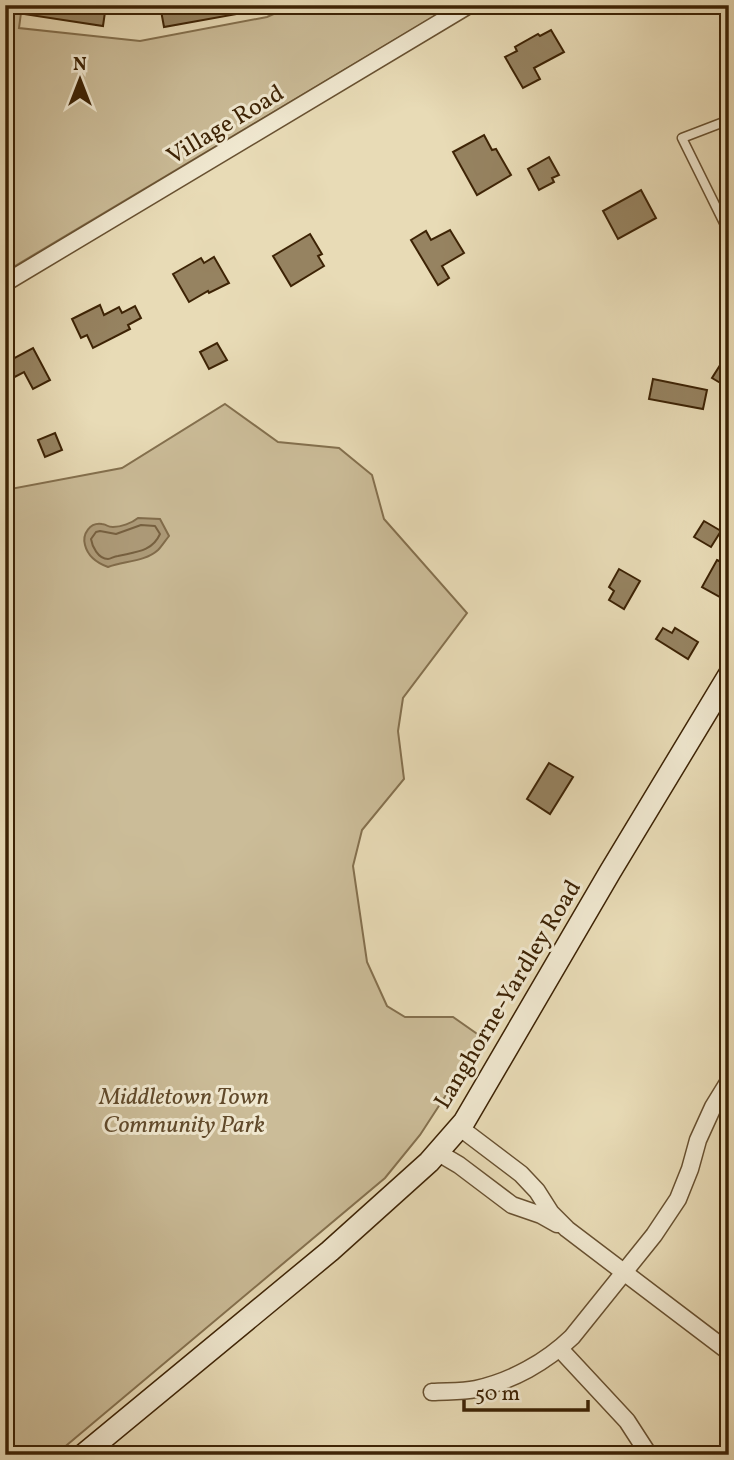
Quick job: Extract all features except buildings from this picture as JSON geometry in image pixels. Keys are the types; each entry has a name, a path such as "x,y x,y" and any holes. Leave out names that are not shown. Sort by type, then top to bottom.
{"main road":[{"name":"Langhorne-Yardley Road","path":"83,1455 330,1251 429,1162 459,1128 729,675"}],"street":[{"name":"Village Road","path":"5,283 469,5"},
{"path":"432,1392 474,1390 496,1383 542,1362 572,1337 654,1235 678,1199 698,1140 729,1081"},
{"path":"459,1128 521,1174 567,1229 729,1352"},
{"path":"437,1152 459,1164 512,1205 541,1215 567,1229"},
{"path":"560,1349 627,1421 649,1455"}],"lane":[{"path":"729,120 682,138 729,233"}],"green space":[{"path":"5,5 22,5 19,28 140,41 267,17 294,5 449,5 5,272"},
{"name":"Middletown Town Community Park","path":"225,404 278,442 339,448 372,475 384,519 467,613 403,698 398,731 404,779 362,830 353,866 367,962 387,1006 405,1017 453,1017 483,1038 420,1135 385,1178 55,1455 5,1455 5,490 122,468"}],"water":[{"path":"138,518 160,519 169,536 153,554 108,567 97,561 86,549 86,533 94,525 119,526"}]}
